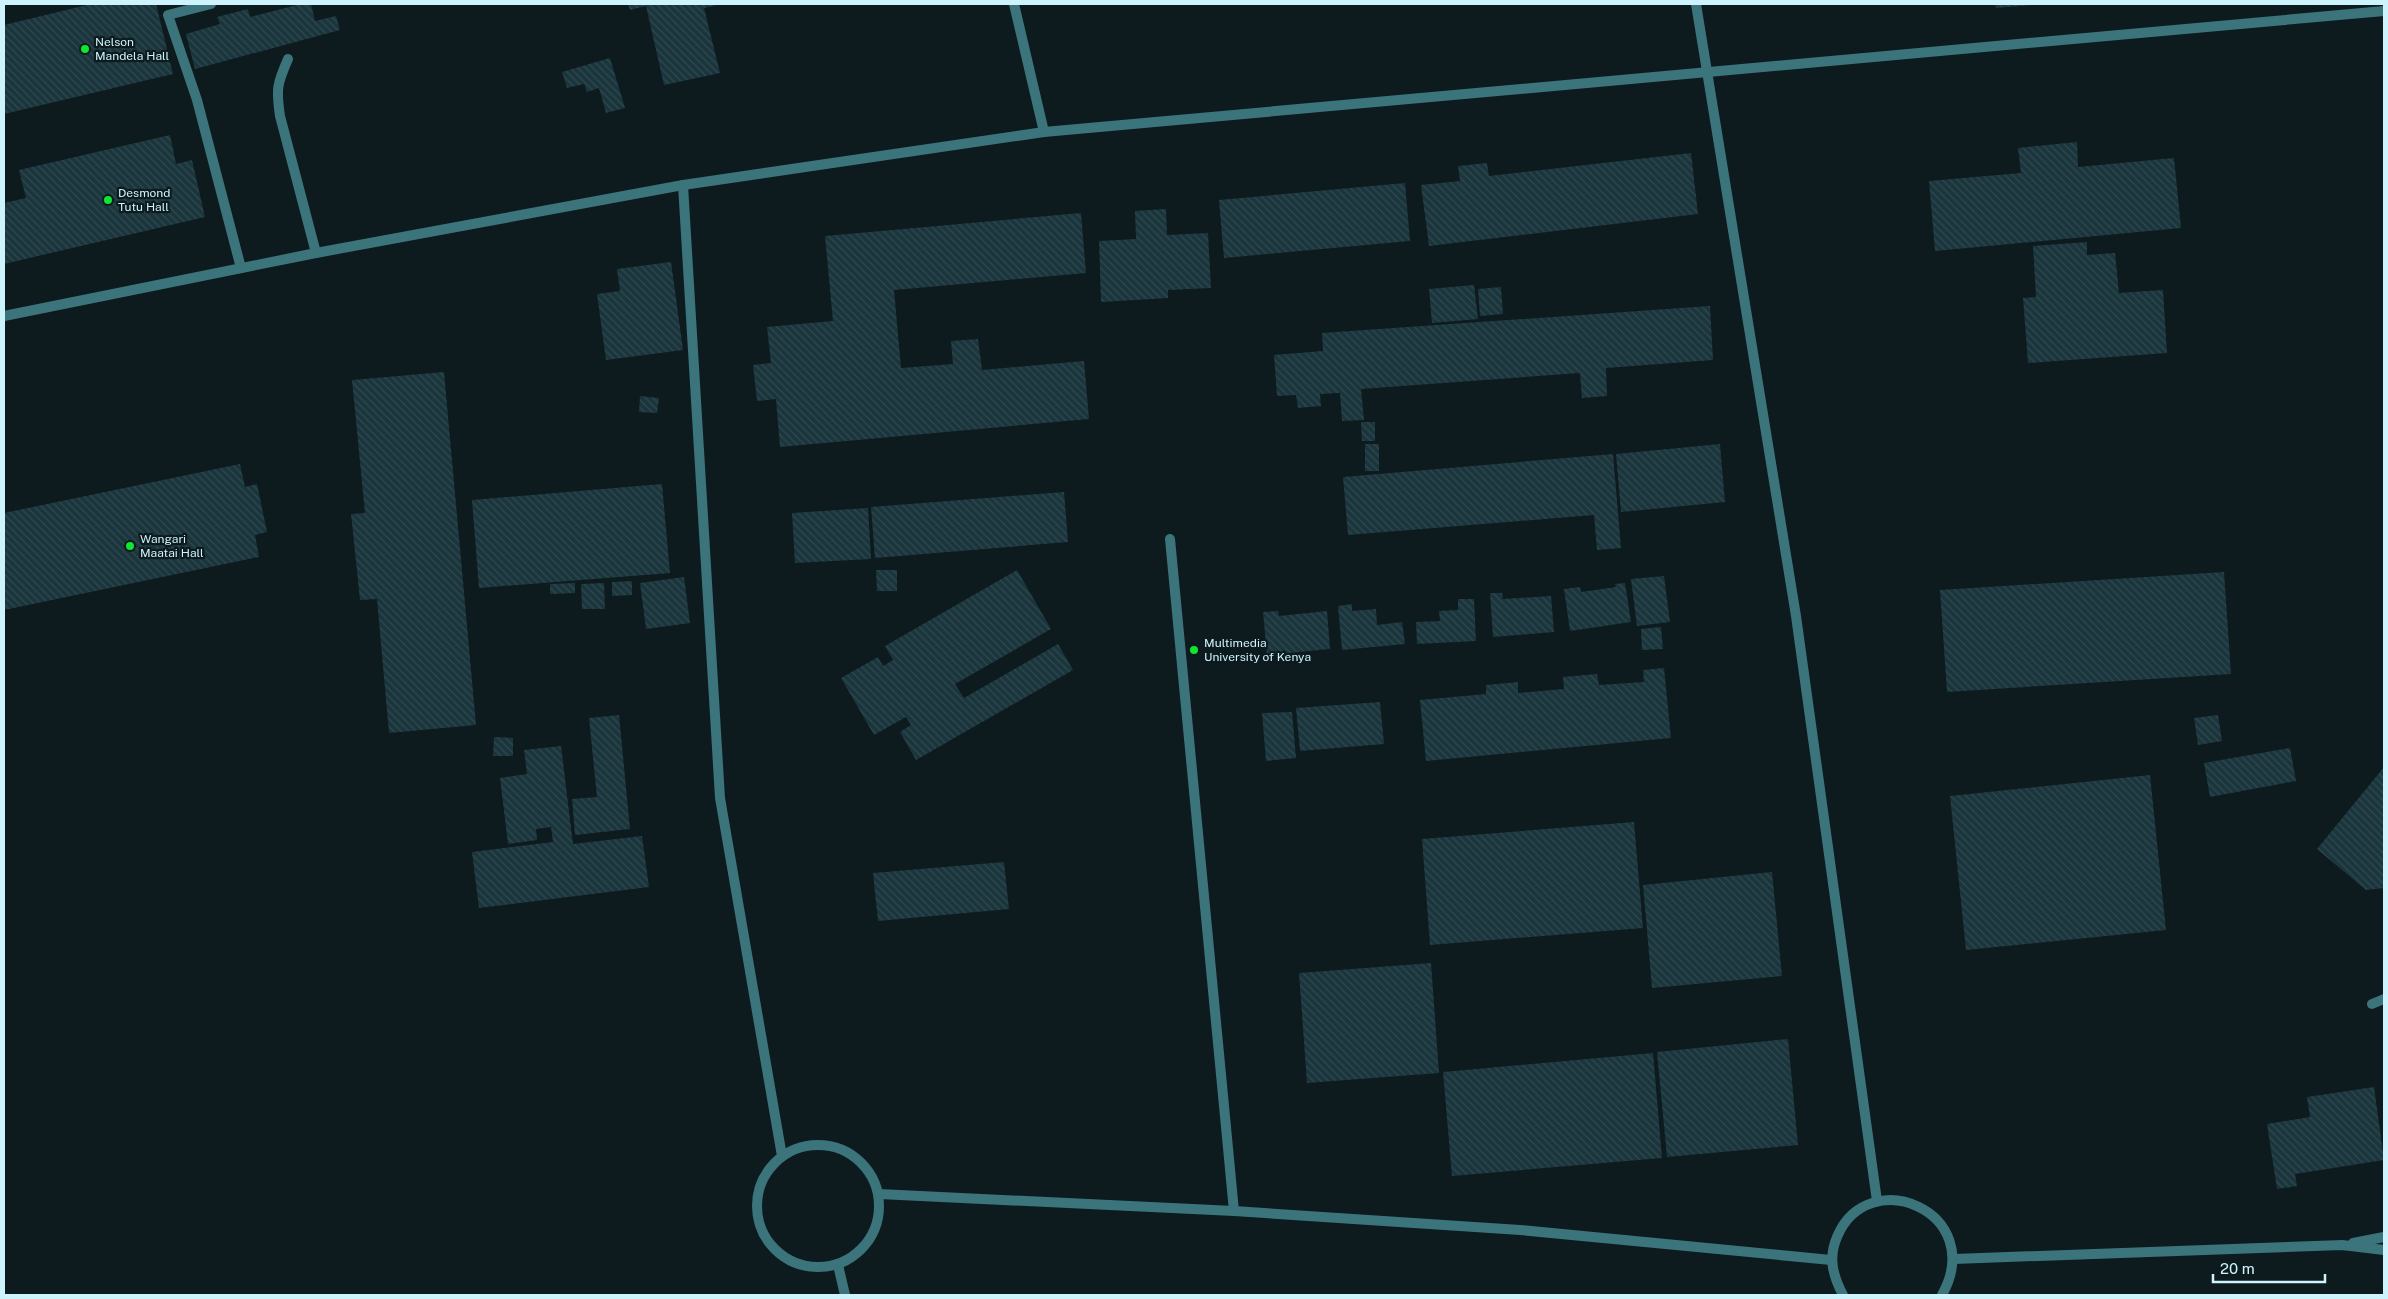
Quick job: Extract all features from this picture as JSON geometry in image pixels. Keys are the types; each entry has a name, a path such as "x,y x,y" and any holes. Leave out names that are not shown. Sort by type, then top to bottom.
{"lane":[{"path":"211,4 168,15 197,100 241,268"},
{"path":"1014,4 1044,132"},
{"path":"1696,4 1796,616 1877,1201"},
{"path":"4,316 316,253 683,185 1044,132 2384,11"},
{"path":"288,59 277,83 280,116 316,253"},
{"path":"683,185 720,798 782,1156"},
{"path":"1170,539 1234,1211"},
{"path":"2372,1004 2384,999"},
{"path":"822,1145 842,1150 860,1161 873,1178 879,1194 879,1212 876,1229 867,1244 854,1257 838,1265 816,1268 794,1264 776,1252 762,1234 756,1213 757,1191 766,1171 782,1156 801,1146 822,1145"},
{"path":"879,1194 1234,1211 1520,1230 1831,1260"},
{"path":"1843,1295 1834,1279 1831,1260 1837,1237 1850,1217 1863,1208 1877,1201 1899,1200 1920,1206 1937,1219 1949,1237 1954,1259 1951,1277 1942,1295"},
{"path":"1954,1259 2342,1245 2384,1237"},
{"path":"2342,1245 2384,1250"},
{"path":"838,1265 845,1295"}],"building":[{"name":"Nelson Mandela Hall","path":"91,4 156,4 173,74 4,114 4,25"},
{"path":"301,4 311,4 315,21 336,16 340,30 195,69 186,34 220,24 217,17 248,9 250,17"},
{"path":"628,4 721,4 704,8 720,73 664,85 646,6 630,10"},
{"path":"1995,4 2032,4 2032,5 1996,8"},
{"path":"610,58 625,108 606,113 599,88 587,92 584,84 567,88 562,72"},
{"name":"Desmond Tutu Hall","path":"170,135 176,164 192,160 205,217 4,264 4,203 26,198 19,170"},
{"path":"2077,142 2078,167 2174,158 2181,228 1935,251 1929,181 2021,173 2018,148"},
{"path":"1691,153 1698,214 1429,246 1421,185 1460,181 1458,166 1487,163 1489,176"},
{"path":"1405,183 1410,241 1224,258 1219,200"},
{"path":"1166,209 1167,235 1208,233 1211,288 1168,290 1168,298 1101,302 1099,241 1136,239 1135,211"},
{"path":"1081,213 1086,273 894,290 901,368 953,364 951,341 978,339 982,370 1084,361 1089,419 780,447 776,399 757,401 753,365 771,363 767,327 833,321 825,236"},
{"path":"2087,242 2087,255 2115,253 2119,293 2163,290 2167,353 2028,363 2023,298 2036,297 2033,246"},
{"path":"671,262 683,350 606,360 597,294 620,291 617,269"},
{"path":"1474,285 1478,319 1432,323 1429,289"},
{"path":"1501,287 1503,314 1480,316 1478,289"},
{"path":"1710,306 1713,360 1606,368 1607,396 1582,398 1580,373 1361,389 1364,420 1342,421 1340,393 1320,394 1321,406 1298,408 1296,395 1277,396 1274,355 1323,351 1322,333"},
{"path":"444,372 476,725 389,733 377,599 360,600 351,514 365,513 352,380"},
{"path":"640,396 659,398 657,413 639,412"},
{"path":"1361,422 1375,422 1375,441 1362,441"},
{"path":"1365,444 1379,444 1379,471 1365,471"},
{"path":"1720,444 1725,502 1621,512 1616,454"},
{"path":"1613,454 1621,548 1597,550 1594,515 1348,535 1343,477"},
{"name":"Wangari Maatai Hall","path":"240,464 245,487 257,484 267,532 255,535 259,557 4,610 4,513"},
{"path":"662,484 670,573 479,588 472,500"},
{"path":"1064,492 1068,542 875,558 871,507"},
{"path":"868,508 871,559 795,563 792,513"},
{"path":"876,570 897,570 897,591 877,591"},
{"path":"1017,570 1051,629 955,684 964,698 1058,644 1073,670 916,760 900,732 911,725 906,717 874,735 841,678 878,657 883,666 893,660 885,646"},
{"path":"2224,572 2231,674 1947,692 1940,590"},
{"path":"1664,576 1670,622 1637,626 1631,579"},
{"path":"684,577 690,623 646,629 640,583"},
{"path":"632,581 632,595 612,596 612,582"},
{"path":"575,583 575,593 550,594 550,584"},
{"path":"604,583 605,609 582,609 581,584"},
{"path":"1625,583 1631,622 1570,631 1564,589 1580,587 1581,592 1616,587 1615,584"},
{"path":"1490,593 1502,593 1503,599 1551,596 1554,632 1493,637"},
{"path":"1458,599 1474,599 1476,641 1417,644 1416,622 1440,621 1439,611 1458,610"},
{"path":"1352,604 1352,611 1376,609 1377,625 1402,622 1405,644 1342,650 1338,606"},
{"path":"1278,611 1279,616 1327,611 1330,649 1267,655 1263,612"},
{"path":"1661,627 1663,649 1642,650 1641,629"},
{"path":"1664,668 1671,738 1426,761 1420,700 1486,694 1486,685 1518,682 1518,693 1564,689 1563,677 1597,674 1599,685 1644,682 1643,670"},
{"path":"1380,702 1384,744 1300,751 1296,708"},
{"path":"1292,712 1296,758 1266,761 1262,713"},
{"path":"619,715 630,829 575,835 572,799 597,797 589,718"},
{"path":"2218,715 2222,741 2198,745 2194,718"},
{"path":"494,737 513,738 513,756 493,756"},
{"path":"561,746 573,844 642,836 649,887 479,908 472,852 553,842 551,827 536,829 537,840 508,844 500,778 527,774 524,750"},
{"path":"2290,748 2296,781 2210,797 2204,763"},
{"path":"2384,767 2384,888 2366,890 2317,849"},
{"path":"2150,775 2166,930 1966,950 1950,796"},
{"path":"1634,822 1643,928 1430,945 1422,839"},
{"path":"1004,862 1009,909 878,921 873,873"},
{"path":"1772,872 1782,976 1652,988 1643,885"},
{"path":"1431,963 1439,1073 1307,1083 1299,973"},
{"path":"1788,1039 1798,1145 1667,1157 1657,1052"},
{"path":"1653,1053 1662,1158 1452,1176 1443,1072"},
{"path":"2374,1087 2384,1160 2295,1174 2297,1186 2277,1189 2267,1124 2310,1117 2307,1097"}],"place":[{"name":"Nelson Mandela Hall","path":"85,49"},
{"name":"Desmond Tutu Hall","path":"108,200"},
{"name":"Wangari Maatai Hall","path":"130,546"},
{"name":"Multimedia University of Kenya","path":"1194,650"}]}
